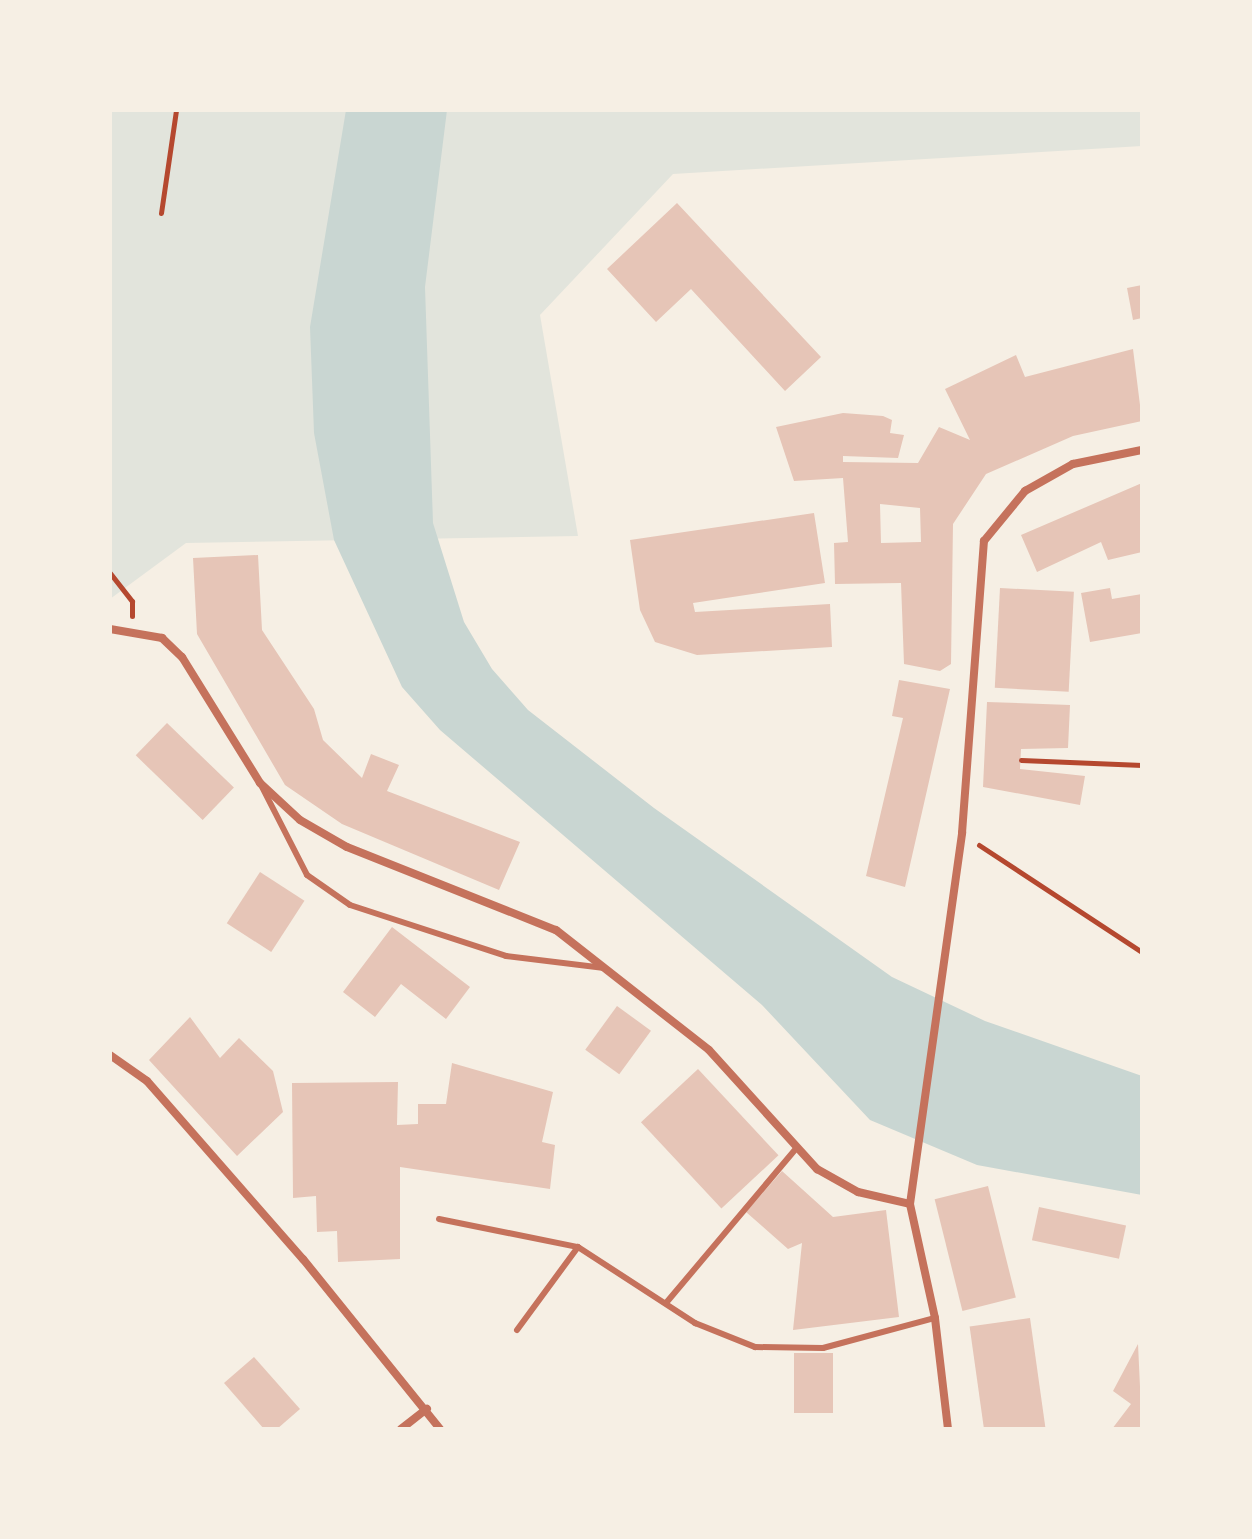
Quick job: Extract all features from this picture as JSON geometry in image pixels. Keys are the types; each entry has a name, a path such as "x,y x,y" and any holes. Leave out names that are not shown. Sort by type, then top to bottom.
{"street":[{"path":"948,1429 935,1318 910,1204 962,833 984,541 1025,491 1073,464 1142,450"},
{"path":"110,629 133,629 162,638 207,691 260,783 300,820 347,847 556,930 709,1050 795,1150 858,1192 910,1204"},
{"path":"110,1055 147,1081 303,1259 427,1409 440,1429"},
{"path":"401,1429 427,1409"}],"lane":[{"path":"260,783 307,875 350,905 506,956 604,968"},
{"path":"666,1303 795,1150"},
{"path":"439,1219 578,1247 723,1338 755,1347 823,1348 935,1318"},
{"path":"517,1330 578,1247"}],"path":[{"path":"161,213 176,110"},
{"path":"110,575 132,601 133,629"},
{"path":"1021,760 1142,765"},
{"path":"962,833 1142,952"}],"shaded area":[{"path":"110,110 1142,110 1142,146 673,174 540,315 578,536 186,543 110,599"},
{"path":"346,110 447,110 425,287 433,523 464,622 492,669 528,710 654,808 892,977 985,1021 1142,1076 1142,1195 977,1165 870,1120 762,1005 440,730 402,687 334,540 314,433 310,327"}],"building":[{"path":"677,203 821,357 785,391 691,289 656,322 607,269"},
{"path":"1142,285 1142,318 1133,320 1127,288"},
{"path":"1133,349 1142,421 1073,436 986,474 953,524 951,664 940,671 904,664 901,583 835,584 834,543 848,542 843,478 794,481 776,427 843,413 883,416 892,420 890,433 904,435 898,458 843,456 843,462 918,463 939,427 970,440 945,389 1016,355 1025,377","holes":["880,504 920,508 921,542 881,543"]},
{"path":"1142,483 1142,552 1108,560 1101,542 1037,572 1021,535"},
{"path":"814,513 825,583 693,603 695,612 830,604 832,647 697,655 655,642 640,610 630,540"},
{"path":"258,555 262,630 314,709 323,740 362,778 371,754 399,765 387,791 520,842 499,890 342,824 285,785 197,634 193,558"},
{"path":"1000,588 1074,592 1069,692 995,688"},
{"path":"1110,588 1112,599 1142,594 1142,633 1090,642 1081,593"},
{"path":"899,680 950,689 905,887 866,876 903,718 892,716"},
{"path":"987,702 1070,705 1068,748 1021,749 1020,769 1085,776 1080,805 983,787"},
{"path":"167,723 234,788 203,820 136,755"},
{"path":"260,872 304,901 271,952 227,923"},
{"path":"392,927 470,987 446,1019 401,984 375,1017 343,992"},
{"path":"617,1006 651,1031 619,1074 585,1050"},
{"path":"190,1017 220,1058 239,1038 273,1071 283,1112 237,1156 149,1060"},
{"path":"452,1063 553,1092 542,1142 555,1145 550,1189 400,1167 400,1259 338,1262 337,1231 317,1232 316,1196 293,1198 292,1083 398,1082 397,1125 418,1124 418,1104 446,1104"},
{"path":"698,1069 778,1155 721,1208 641,1122"},
{"path":"782,1171 833,1217 886,1210 899,1317 793,1330 802,1243 788,1249 746,1212"},
{"path":"988,1186 1016,1298 962,1311 935,1199"},
{"path":"1039,1207 1126,1226 1119,1259 1032,1240"},
{"path":"1030,1318 1046,1429 984,1429 970,1326"},
{"path":"1138,1344 1142,1429 1112,1429 1131,1404 1113,1391"},
{"path":"794,1353 833,1353 833,1413 794,1413"},
{"path":"254,1357 300,1409 277,1429 264,1429 224,1383"}]}
